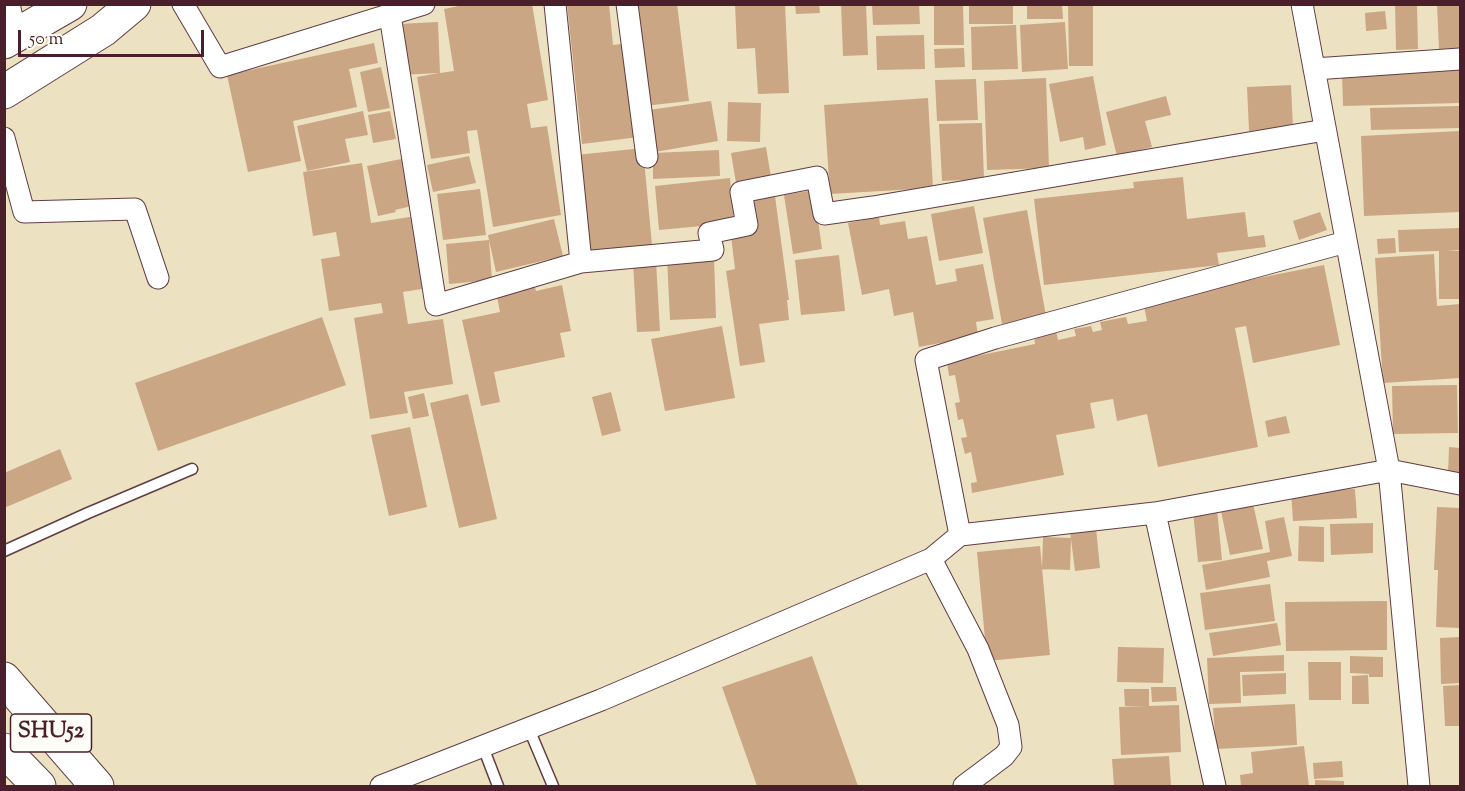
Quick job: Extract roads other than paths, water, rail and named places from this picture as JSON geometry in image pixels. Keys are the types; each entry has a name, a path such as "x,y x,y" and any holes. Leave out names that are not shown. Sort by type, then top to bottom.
{"main road":[{"path":"10,27 70,4"},
{"path":"4,92 103,30 134,4"},
{"name":"SHU52","path":"4,679 97,786"},
{"name":"SHU52","path":"4,750 39,786"}],"street":[{"path":"183,4 220,67 423,4"},
{"path":"555,4 581,262"},
{"path":"627,4 647,157"},
{"path":"1302,4 1389,470 1419,786"},
{"path":"390,15 436,305 581,262 713,250 710,233 747,225 741,192 817,177 824,214 885,206 1325,130"},
{"path":"1314,69 1461,59"},
{"path":"4,138 24,212 135,209 158,278"},
{"path":"960,536 926,360 995,338 1346,242"},
{"path":"381,786 602,700 931,559 960,536 1155,513 1389,470 1461,484"},
{"path":"1155,513 1215,786"},
{"path":"931,559 978,649 1008,725 1011,747 1004,756 964,786"}],"lane":[{"path":"4,551 192,470"},
{"path":"529,729 553,786"},
{"path":"483,747 498,786"}]}
